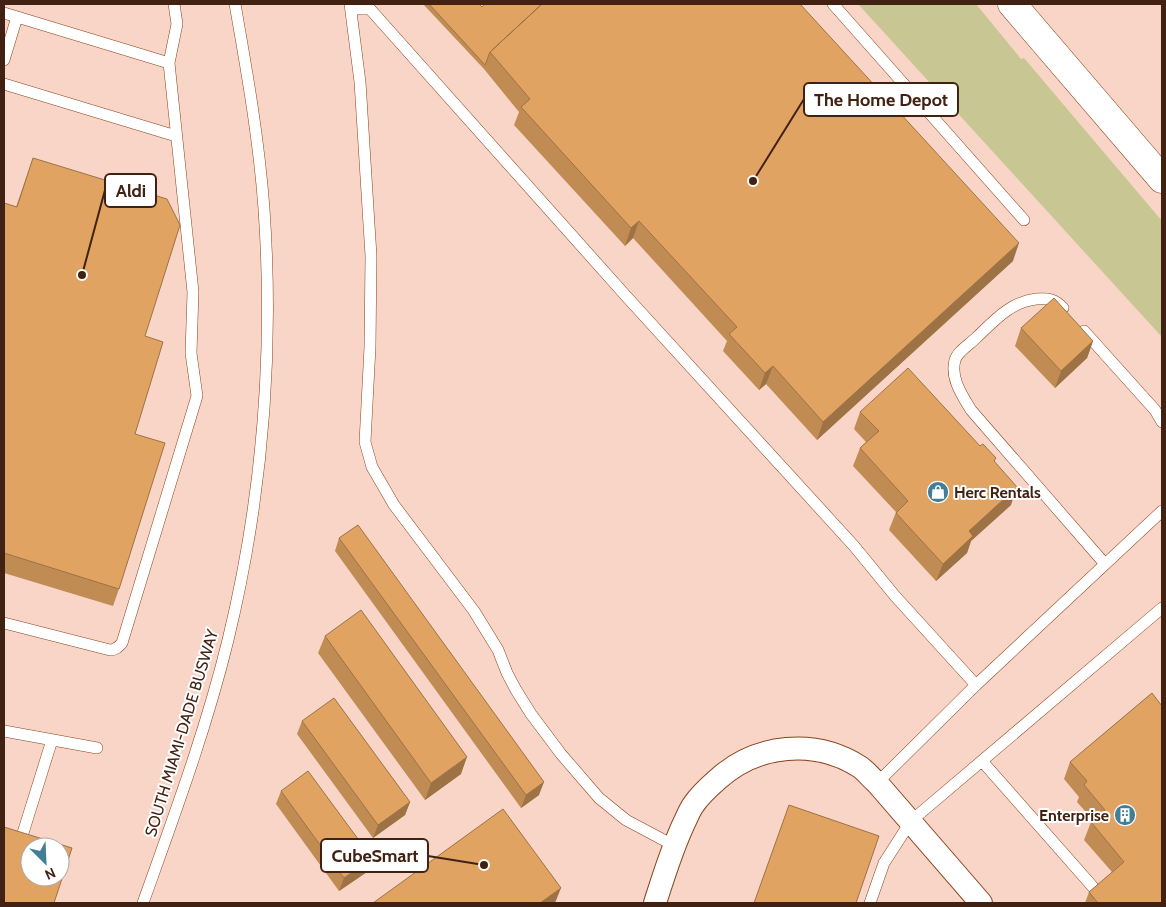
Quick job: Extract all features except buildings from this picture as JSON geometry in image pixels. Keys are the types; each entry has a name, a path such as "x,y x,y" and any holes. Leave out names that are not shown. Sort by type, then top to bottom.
{"highway":[{"path":"1012,4 1162,179"}],"street":[{"path":"655,903 673,846 694,804 726,772 745,761 774,750 800,748 818,750 836,756 860,768 877,783 911,821 980,903"}],"lane":[{"path":"4,623 110,650 117,648 122,643 197,396 191,353 193,292 169,63 177,24 174,4"},
{"name":"SOUTH MIAMI-DADE BUSWAY","path":"143,903 195,754 223,659 240,583 257,475 266,368 266,255 262,188 255,128 236,4"},
{"path":"833,4 1024,220"},
{"path":"673,846 626,820 599,798 580,778 531,714 507,673 498,650 474,611 394,505 372,467 365,442 370,347 371,256 360,82 350,7 370,9 626,296 854,546 895,596 976,685"},
{"path":"4,13 169,63"},
{"path":"4,60 17,17"},
{"path":"4,84 176,136"},
{"path":"1105,564 971,410 960,391 953,370 955,357 1006,310 1025,300 1048,298 1058,302 1155,410 1162,422"},
{"path":"877,783 976,685 1162,512"},
{"path":"870,903 884,863 911,821 1162,608"},
{"path":"4,731 97,748"},
{"path":"23,833 52,740"},
{"path":"982,761 1100,895"}],"shaded area":[{"path":"858,4 976,4 1021,59 1024,58 1162,221 1162,337"}],"place":[{"name":"The Home Depot","path":"753,181"},
{"name":"Aldi","path":"82,275"},
{"name":"Herc Rentals","path":"938,492"},
{"name":"Enterprise","path":"1125,815"},
{"name":"CubeSmart","path":"484,865"}]}
